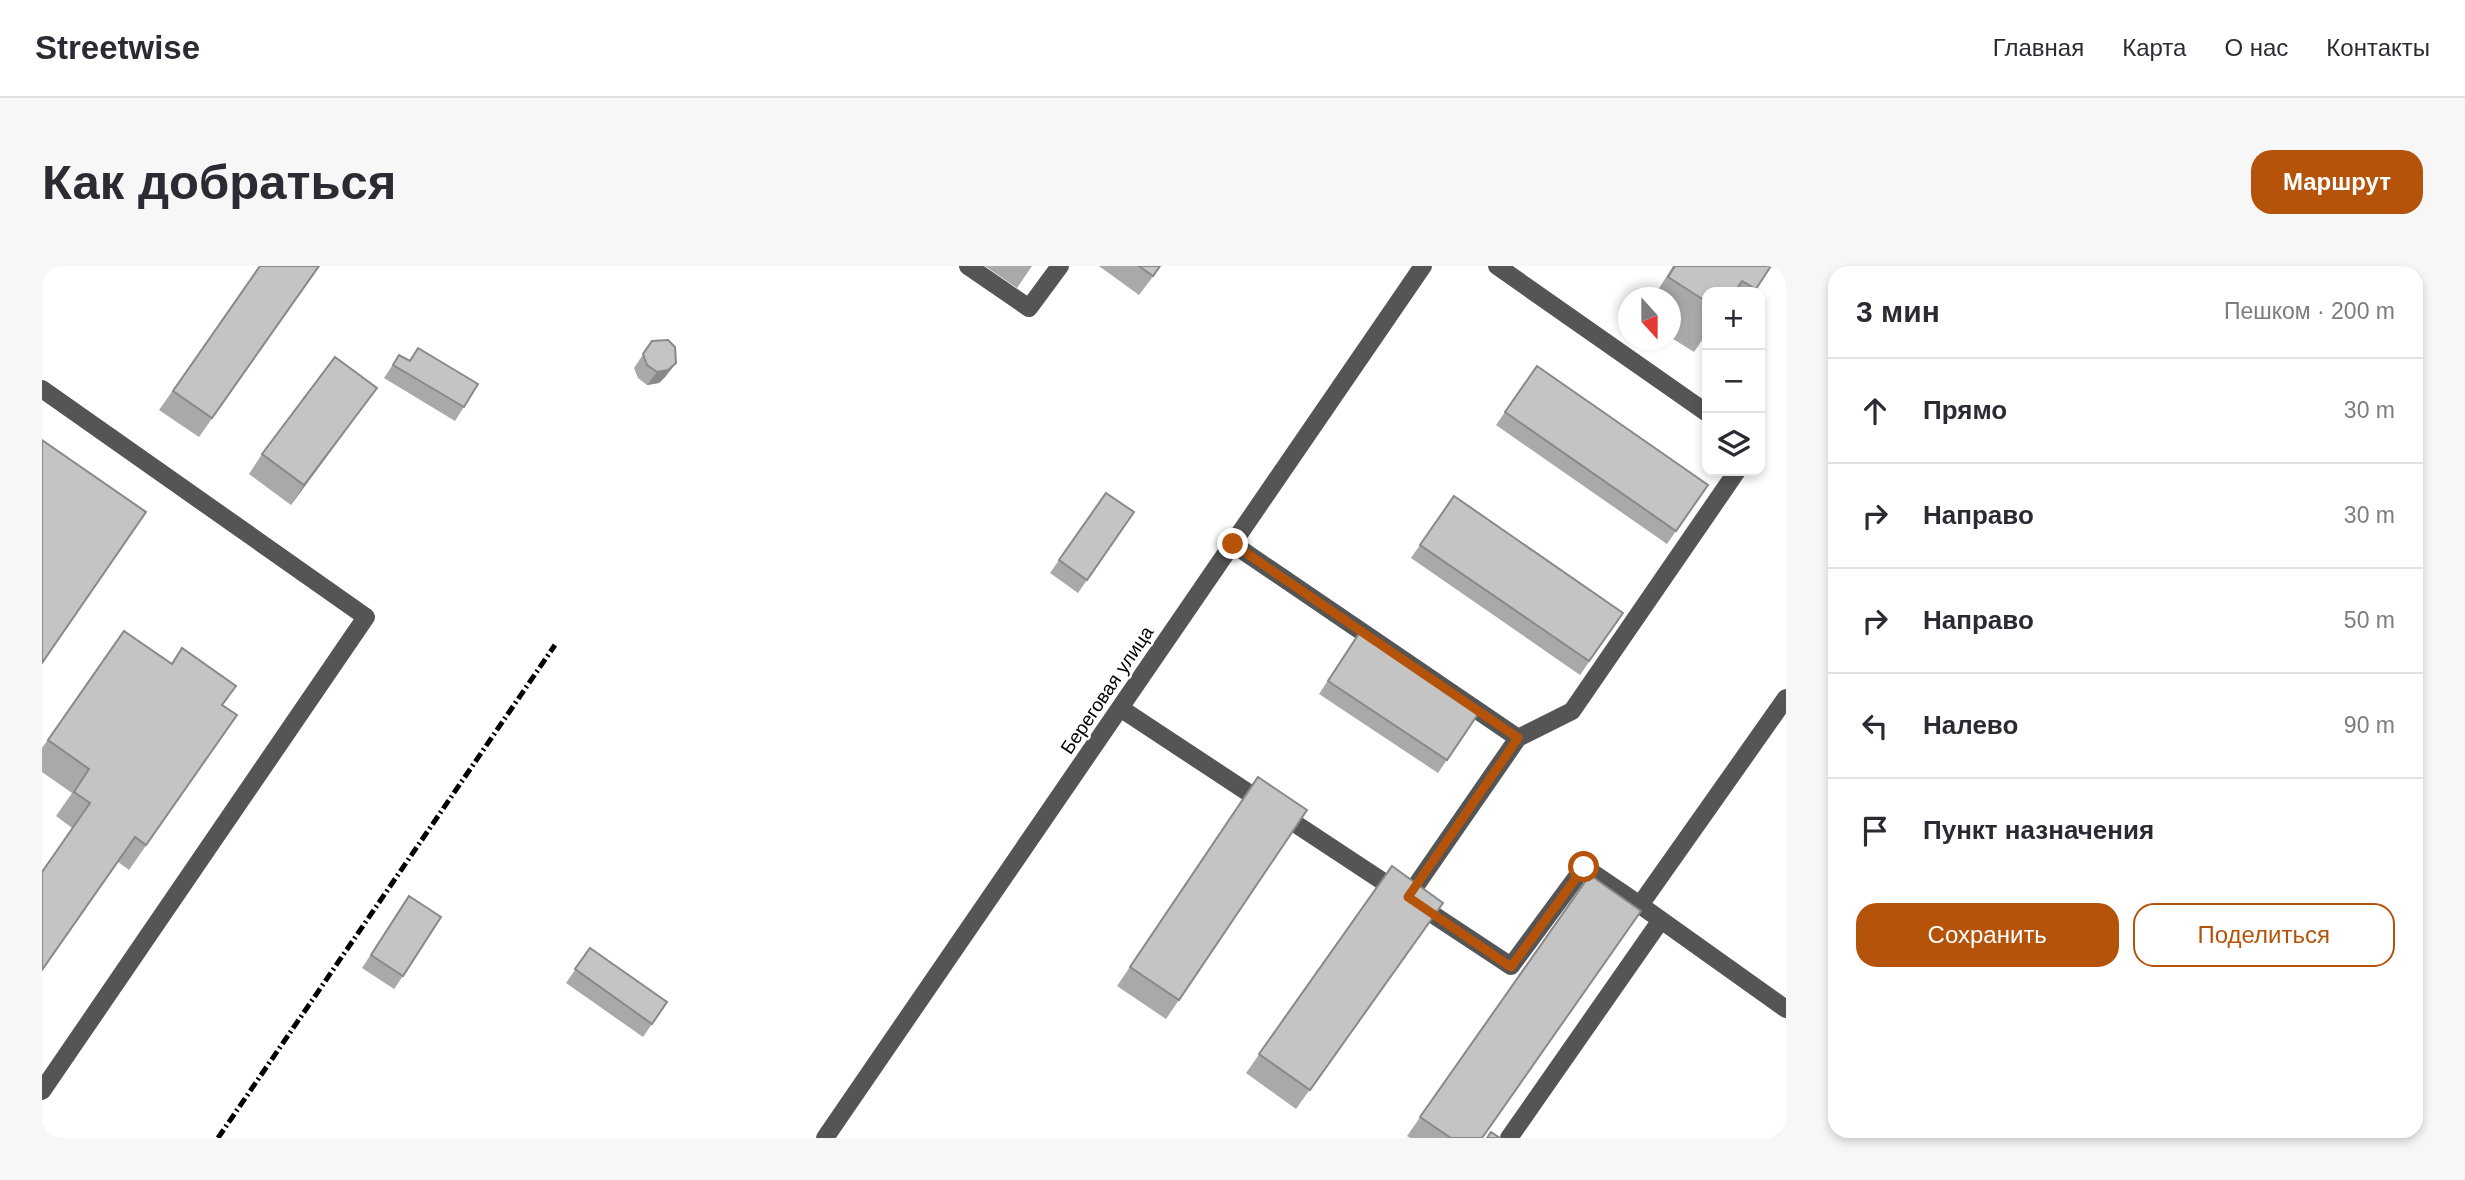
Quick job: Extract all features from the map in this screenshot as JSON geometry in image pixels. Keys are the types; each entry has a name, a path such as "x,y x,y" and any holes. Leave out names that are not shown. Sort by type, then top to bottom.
{"street":[{"path":"968,266 1030,308 1060,266"},
{"name":"Береговая улица","path":"825,1138 1423,266"},
{"path":"1497,266 1702,410"},
{"path":"42,389 366,617 42,1091"},
{"path":"1408,897 1518,738 1572,711 1734,476"},
{"path":"1233,544 1518,738"},
{"path":"1640,905 1786,698"},
{"path":"1120,708 1511,967 1584,867 1786,1009"},
{"path":"1509,1138 1661,920"}],"building":[{"path":"260,266 319,266 212,418 173,391"},
{"path":"1139,266 1160,266 1153,276"},
{"path":"1675,266 1771,266 1757,287 1742,281 1738,287 1702,287 1702,299 1668,277"},
{"path":"668,340 675,347 676,363 668,370 657,372 647,365 643,354 652,341"},
{"path":"418,348 478,384 464,407 393,365 399,355 410,361"},
{"path":"335,357 377,388 304,485 262,454"},
{"path":"1537,366 1708,485 1676,531 1505,412"},
{"path":"42,440 146,512 42,663"},
{"path":"1106,493 1134,512 1087,580 1059,560"},
{"path":"1454,496 1623,613 1589,661 1420,545"},
{"path":"124,631 172,664 182,648 236,686 222,705 237,715 146,845 135,837 42,970 42,872 90,803 74,792 89,769 48,740"},
{"path":"1360,632 1480,711 1447,760 1328,681"},
{"path":"1258,777 1307,810 1179,1000 1130,967"},
{"path":"1392,866 1443,903 1310,1090 1259,1054"},
{"path":"1590,875 1641,911 1482,1138 1451,1138 1420,1117"},
{"path":"409,896 441,917 403,976 371,955"},
{"path":"590,948 667,1002 652,1024 575,969"},
{"path":"1491,1132 1500,1138 1487,1138"}],"railway":[{"path":"218,1138 555,645"}],"route":[{"path":"1233,544 1518,738 1408,897 1511,967 1584,867"}]}
